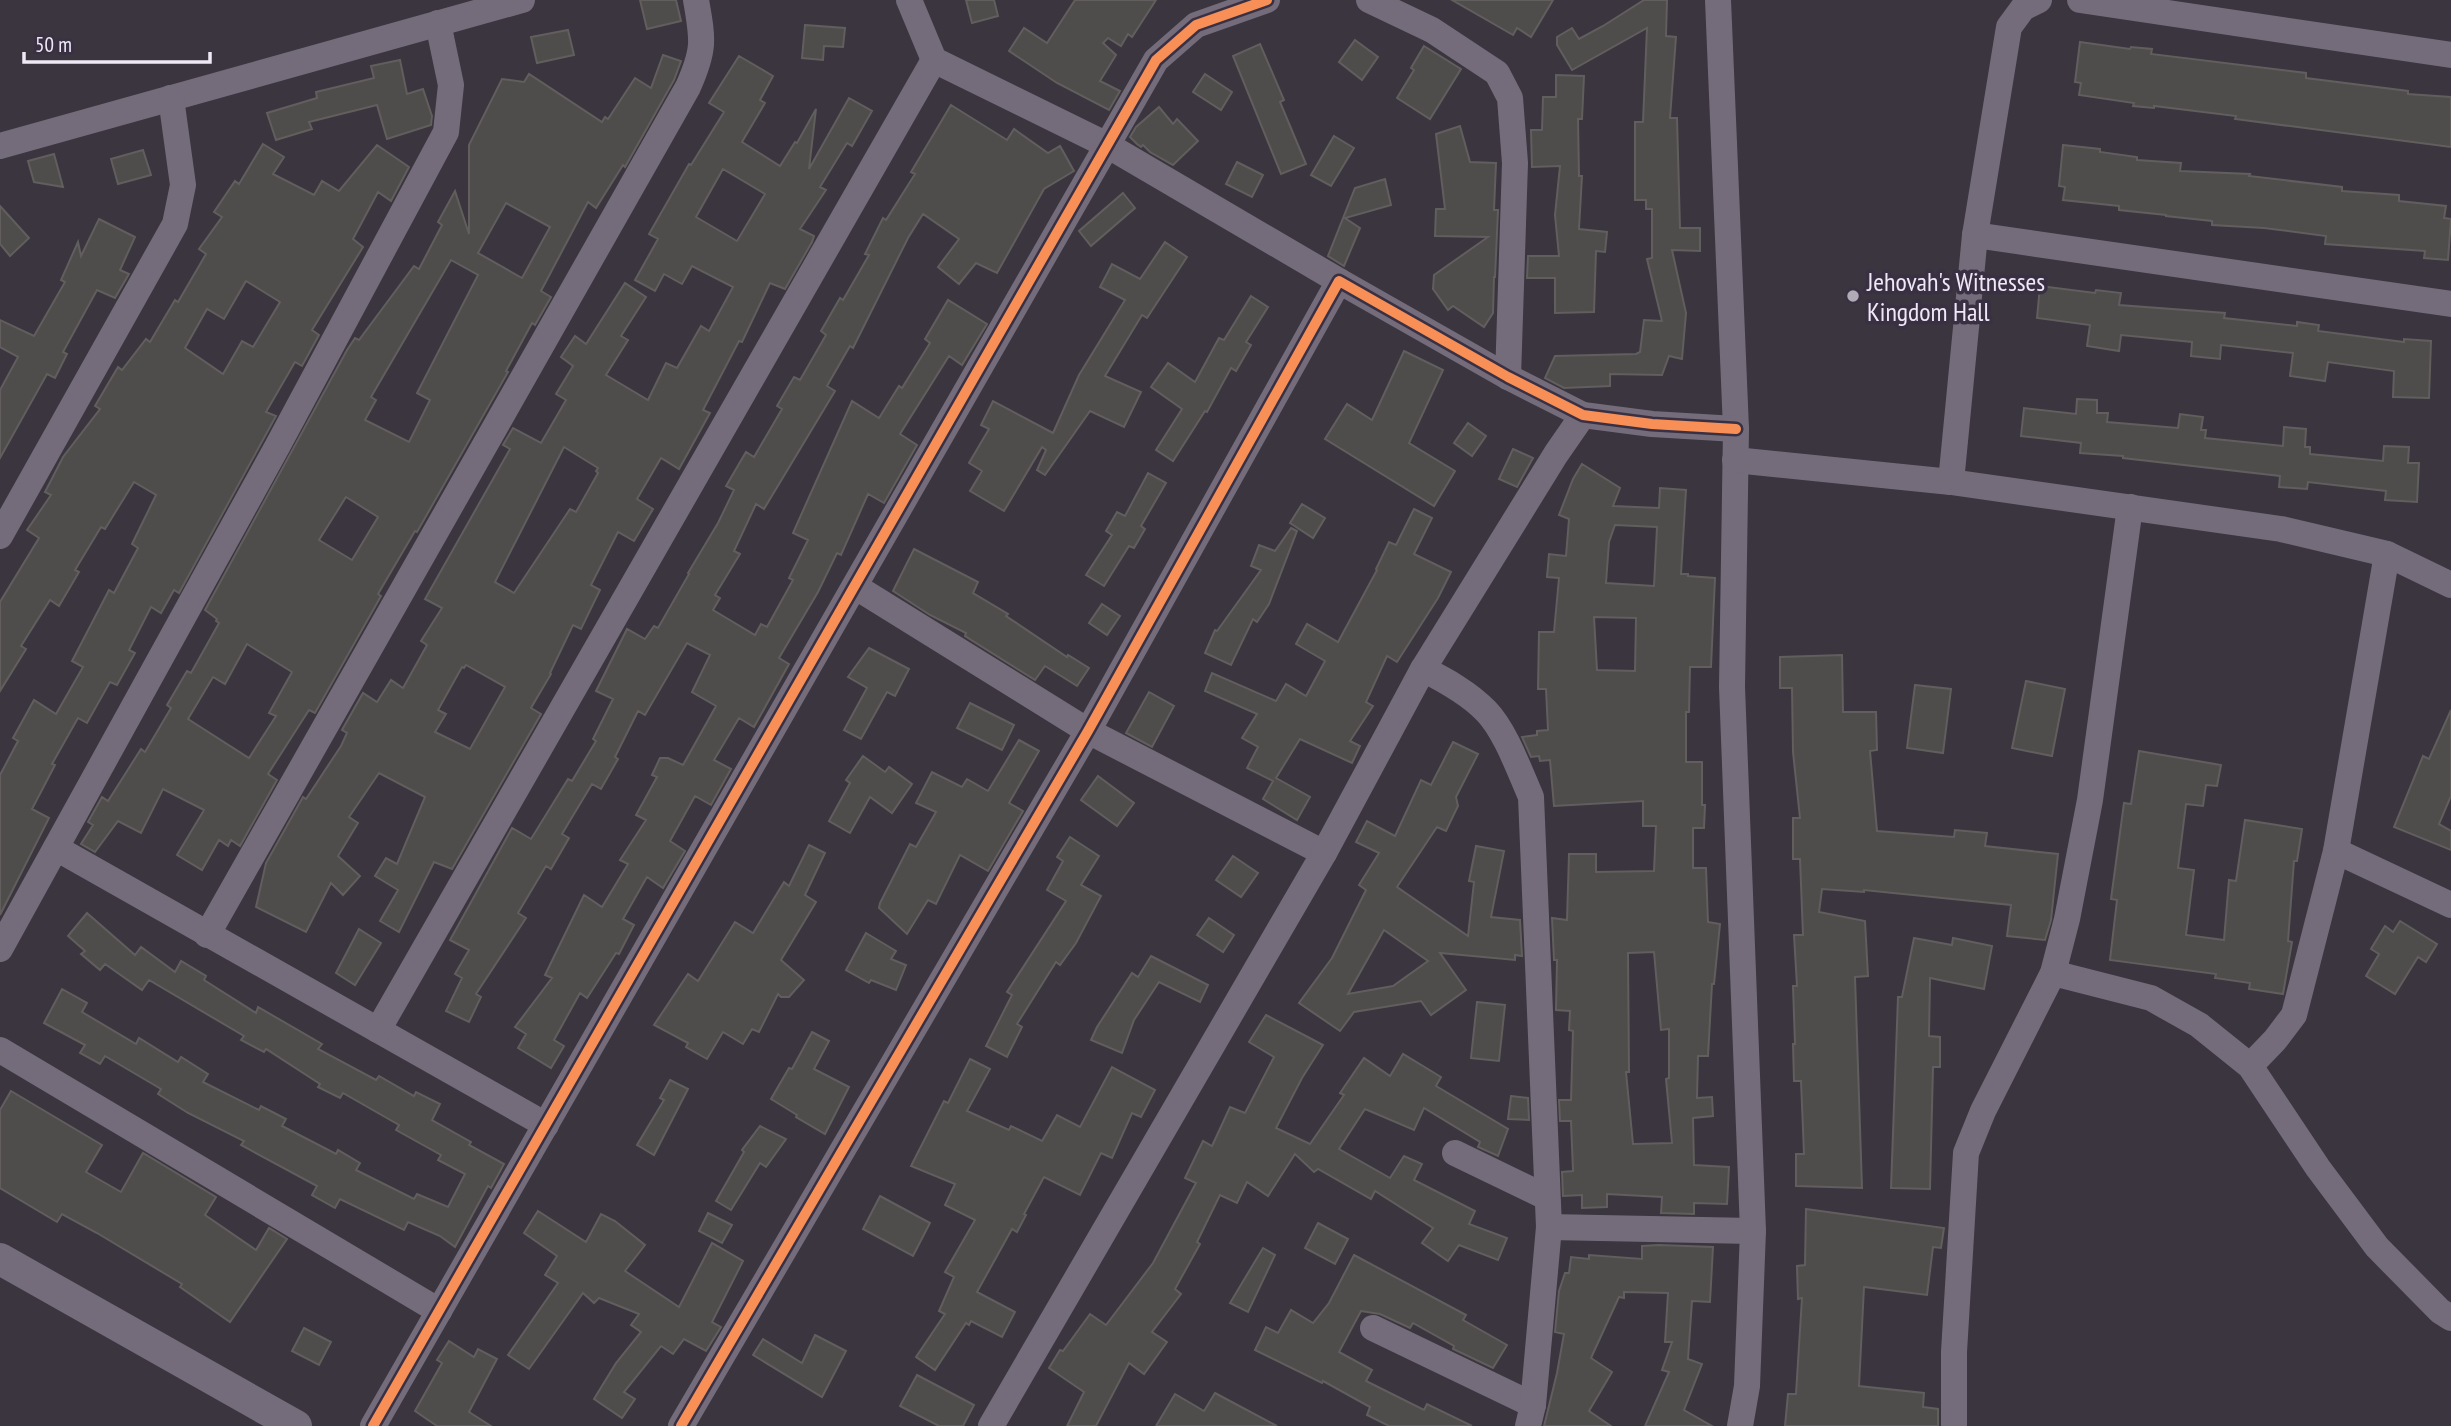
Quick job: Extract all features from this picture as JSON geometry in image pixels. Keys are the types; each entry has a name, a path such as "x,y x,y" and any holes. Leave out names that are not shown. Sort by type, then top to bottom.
{"street":[{"path":"0,146 522,0"},
{"path":"207,935 688,87 700,61 702,37 696,0"},
{"path":"909,0 934,60 1107,145 1508,377 1583,415 1652,424 1736,429"},
{"path":"373,1426 1156,60 1196,26 1267,0"},
{"path":"1369,0 1432,30 1497,73 1510,98 1515,163 1508,377"},
{"path":"1718,0 1736,429 1732,687 1753,1231 1746,1386 1740,1426"},
{"path":"1951,482 1975,235 2008,27 2023,8 2039,0"},
{"path":"2080,0 2451,55"},
{"path":"0,949 277,447 446,132 452,85 438,23"},
{"path":"378,1030 934,60"},
{"path":"0,536 175,224 183,185 171,98"},
{"path":"1975,235 2451,304"},
{"path":"681,1426 1088,731 1339,281"},
{"path":"991,1426 1324,853 1423,669 1583,415"},
{"path":"1735,460 1951,482 2281,529 2387,554 2451,585"},
{"path":"1954,1426 1954,1352 1966,1153 1983,1111 2053,973 2067,919 2090,800 2130,507"},
{"path":"2250,1066 2294,1015 2336,851 2387,554"},
{"path":"856,587 1088,731 1324,853"},
{"path":"1374,1328 1531,1416 1549,1227 1531,797 1513,754 1487,712 1448,682 1423,669"},
{"path":"55,848 546,1125"},
{"path":"2336,851 2451,905"},
{"path":"2053,973 2151,998 2199,1025 2250,1066 2318,1168 2377,1247 2440,1311 2451,1318"},
{"path":"0,1050 439,1311"},
{"path":"1455,1153 1546,1197"},
{"path":"1549,1227 1753,1231"},
{"path":"0,1259 296,1426"}],"building":[{"path":"640,0 676,0 681,21 647,29"},
{"path":"966,0 994,0 998,16 972,23"},
{"path":"1075,0 1156,0 1132,37 1128,34 1121,46 1108,38 1103,43 1116,55 1100,81 1120,91 1109,110 1057,83 1009,51 1024,28 1047,43"},
{"path":"1452,0 1553,0 1531,37 1517,28 1513,35"},
{"path":"1644,0 1667,0 1666,36 1676,37 1670,118 1677,118 1680,228 1700,228 1700,251 1672,250 1686,313 1682,359 1669,356 1662,375 1610,374 1610,386 1564,388 1545,378 1555,356 1636,354 1640,352 1644,320 1662,321 1647,259 1652,258 1652,209 1646,209 1646,200 1635,200 1635,122 1643,122 1647,28 1572,70 1557,45 1557,37 1572,28 1579,39"},
{"path":"805,25 845,28 843,47 824,46 823,60 802,58"},
{"path":"568,30 574,55 537,63 531,37"},
{"path":"1355,40 1378,57 1362,80 1339,62"},
{"path":"2080,42 2130,49 2152,49 2151,54 2306,73 2306,78 2408,91 2408,94 2451,97 2451,147 2235,119 2236,116 2133,106 2134,103 2079,95 2081,83 2075,82"},
{"path":"1260,44 1284,100 1280,102 1306,164 1281,174 1233,56"},
{"path":"1424,46 1461,69 1430,119 1397,98 1414,70 1411,68"},
{"path":"663,55 681,61 674,80 625,167 623,165 596,208 588,202 541,291 551,297 535,325 532,323 506,371 508,372 417,532 415,531 378,594 381,596 315,713 309,710 268,774 277,780 240,846 231,840 228,846 219,840 202,870 177,855 204,810 163,789 141,833 118,821 95,852 81,844 93,825 88,822 102,797 108,801 141,749 145,752 171,708 167,705 187,671 191,673 219,623 205,610 347,350 355,338 359,340 414,266 419,269 442,225 438,222 455,191 469,234 469,145 502,79 524,82 529,74 602,122 605,117 608,119 635,78 651,88","holes":["506,203 550,227 522,278 478,253","451,260 478,275 417,393 430,400 409,442 365,420 376,400 371,397","346,497 378,517 352,560 319,540","247,644 292,672 269,713 276,716 249,758 188,719 213,677 225,684"]},
{"path":"739,56 773,76 760,100 765,103 742,142 780,166 816,109 809,169 849,98 872,111 852,146 847,143 820,187 826,190 800,229 814,236 812,242 785,289 770,283 742,342 739,341 703,410 710,413 679,469 661,458 637,499 653,509 634,541 618,532 591,585 600,590 581,629 573,625 551,674 531,708 541,714 452,869 434,862 399,932 380,921 398,890 375,876 386,858 397,864 425,797 379,773 349,817 358,823 338,856 360,876 343,895 331,883 306,932 256,907 266,863 303,797 306,799 341,746 347,733 342,730 363,693 377,702 391,680 403,688 427,645 421,641 442,608 425,599 510,449 503,445 513,428 541,443 566,400 556,394 573,366 561,357 575,336 586,344 625,283 646,297 621,336 628,340 606,375 648,400 666,363 677,368 701,326 709,331 733,287 692,266 682,284 664,274 655,291 635,280 658,239 649,234 689,164 691,165 724,112 709,103","holes":["723,169 765,194 737,241 696,217","564,447 598,468 598,473 576,512 570,509 514,593 495,582","466,665 505,687 470,749 435,732 446,714 438,710 462,667"]},
{"path":"400,60 407,94 423,89 432,116 431,125 387,139 377,105 309,122 312,129 276,140 267,113 317,98 316,92 374,78 371,66"},
{"path":"1205,74 1232,92 1221,110 1193,92"},
{"path":"1556,75 1584,76 1582,119 1578,119 1579,176 1582,176 1579,229 1607,232 1605,252 1596,251 1594,312 1555,313 1555,278 1527,278 1528,256 1559,256 1555,215 1560,166 1532,167 1531,130 1542,130 1543,97 1556,97"},
{"path":"951,105 1007,140 1014,129 1048,153 1060,146 1074,171 1044,189 997,273 976,263 959,284 938,267 959,239 923,214 908,238 853,348 850,346 827,386 835,391 764,509 756,504 734,551 740,554 715,595 720,598 713,610 755,635 761,624 767,627 793,580 789,578 808,540 793,533 852,401 879,418 899,386 902,388 930,343 925,339 948,300 987,324 962,365 949,356 900,434 917,445 884,503 868,494 841,555 837,553 818,592 779,658 789,664 754,727 739,718 714,760 731,769 711,805 695,796 670,841 685,851 663,888 647,877 623,919 634,925 619,954 616,953 587,998 580,993 554,1040 564,1046 551,1068 518,1048 526,1034 515,1027 552,978 545,975 584,895 602,907 628,864 620,860 646,820 636,815 657,777 652,775 660,758 668,758 683,765 716,706 692,692 710,655 687,643 645,715 638,711 615,757 618,759 601,789 592,784 562,834 569,838 551,869 546,866 518,913 526,918 476,994 481,997 469,1022 446,1011 462,978 455,974 469,950 450,940 512,828 531,839 568,779 572,781 596,741 593,739 613,699 596,691 627,629 645,639 654,626 658,628 734,490 726,486 746,452 754,457 782,409 777,406 794,377 800,380 826,335 821,331 869,255 865,254 883,218 886,220 915,174 911,172"},
{"path":"1159,107 1173,124 1177,119 1198,141 1173,165 1143,145 1141,147 1130,137 1136,127"},
{"path":"1460,126 1470,162 1496,163 1494,210 1498,210 1493,313 1484,327 1453,306 1448,310 1433,289 1434,275 1488,237 1435,236 1436,209 1445,209 1436,134"},
{"path":"1334,136 1354,148 1331,186 1311,175"},
{"path":"263,144 284,157 273,174 314,195 322,181 339,191 377,145 409,167 391,201 378,192 353,239 363,247 312,330 319,335 302,366 295,362 266,412 276,416 179,593 174,590 161,613 151,607 129,650 135,653 117,685 110,682 87,723 78,718 52,764 55,765 32,809 49,818 0,915 0,775 18,741 13,738 34,700 56,714 83,667 72,661 109,590 114,593 138,548 132,544 156,495 134,482 105,529 101,527 75,570 79,572 59,606 50,600 21,646 26,649 0,691 0,602 39,538 27,530 51,495 45,492 63,457 100,409 95,406 118,367 122,370 146,339 150,342 175,300 178,302 206,254 199,249 222,217 214,212 235,181 239,184","holes":["246,281 280,302 253,347 242,341 223,374 185,348 207,309 224,319"]},
{"path":"2063,145 2100,149 2100,152 2137,157 2137,160 2181,163 2180,171 2250,174 2249,176 2342,187 2342,191 2399,195 2399,201 2446,206 2444,218 2451,219 2448,260 2424,258 2425,251 2325,244 2326,236 2212,225 2212,221 2063,200 2065,187 2059,186"},
{"path":"143,150 151,175 118,184 111,159"},
{"path":"54,154 63,187 34,182 28,161"},
{"path":"1237,162 1263,175 1252,197 1226,184"},
{"path":"1385,179 1391,205 1345,218 1360,228 1344,266 1328,256 1355,188"},
{"path":"1123,193 1135,208 1091,246 1079,231"},
{"path":"0,206 29,238 10,256 0,244"},
{"path":"99,219 135,237 120,270 129,274 115,298 97,290 63,352 67,354 55,378 47,374 0,458 0,390 18,357 0,347 0,320 34,336 65,282 61,280 78,242 81,256"},
{"path":"1165,242 1187,257 1147,318 1142,315 1105,376 1141,392 1124,427 1090,411 1045,475 1037,470 1046,450 1042,447 1004,511 970,491 982,471 969,463 989,429 981,425 993,401 1053,433 1079,375 1125,300 1100,287 1112,264 1140,279"},
{"path":"2040,286 2095,293 2096,290 2121,293 2119,305 2225,313 2224,318 2297,326 2297,322 2319,325 2318,331 2404,342 2404,339 2431,341 2429,398 2393,397 2394,371 2328,362 2325,381 2290,376 2293,353 2221,345 2220,359 2191,356 2192,342 2121,335 2119,351 2087,346 2090,325 2037,318"},
{"path":"1251,296 1268,307 1246,342 1251,345 1236,371 1231,368 1207,412 1205,411 1173,461 1156,450 1182,409 1151,387 1168,363 1195,382 1219,338 1224,340"},
{"path":"1404,351 1443,370 1409,443 1455,471 1434,506 1325,439 1347,404 1372,420"},
{"path":"2077,399 2097,400 2097,413 2108,413 2107,422 2178,428 2180,414 2203,417 2201,430 2206,430 2205,438 2283,446 2284,427 2306,429 2305,447 2310,447 2310,454 2383,461 2384,446 2409,447 2408,463 2419,463 2417,502 2385,500 2386,491 2308,482 2307,489 2279,487 2280,476 2080,453 2081,443 2021,436 2024,408 2076,414"},
{"path":"1468,423 1486,436 1472,456 1454,443"},
{"path":"1513,449 1533,458 1517,487 1499,479"},
{"path":"1582,464 1620,488 1613,506 1659,508 1660,488 1686,490 1681,574 1715,578 1711,667 1690,667 1689,712 1686,712 1686,762 1702,762 1702,805 1705,805 1704,828 1693,828 1693,868 1706,868 1708,922 1720,924 1712,984 1708,1056 1698,1056 1697,1098 1712,1097 1713,1116 1693,1118 1694,1165 1729,1167 1727,1204 1694,1203 1694,1214 1661,1213 1662,1197 1607,1194 1607,1207 1582,1208 1582,1195 1563,1196 1562,1172 1573,1171 1571,1121 1560,1121 1559,1100 1571,1100 1573,1031 1569,1030 1570,1011 1556,1010 1557,960 1554,960 1552,918 1567,920 1569,854 1596,854 1596,872 1654,871 1656,826 1643,826 1643,801 1554,806 1550,760 1540,761 1539,756 1531,757 1522,737 1548,730 1546,689 1538,689 1539,632 1554,632 1559,578 1547,577 1549,554 1566,556 1569,519 1559,515","holes":["1615,525 1657,527 1654,586 1606,583 1609,542","1594,617 1636,618 1635,671 1597,670","1654,952 1661,1030 1669,1029 1669,1078 1666,1079 1672,1143 1633,1144 1626,1072 1629,1072 1628,953"]},
{"path":"1148,473 1166,483 1141,526 1145,529 1134,548 1129,546 1104,586 1086,575 1112,535 1106,531 1117,512 1125,516"},
{"path":"1302,504 1325,518 1313,538 1290,523"},
{"path":"1414,509 1432,518 1414,554 1451,572 1438,598 1397,662 1387,656 1366,702 1373,706 1350,741 1360,746 1352,763 1300,739 1276,778 1310,797 1297,820 1263,799 1273,781 1247,768 1258,747 1242,738 1257,714 1205,691 1212,673 1276,701 1286,684 1306,696 1325,661 1296,644 1307,624 1338,642 1389,542 1396,545"},
{"path":"1291,528 1297,531 1269,604 1257,622 1253,619 1231,665 1205,653 1215,630 1217,631 1261,570 1251,566 1259,545 1275,551"},
{"path":"914,549 978,582 973,593 1008,614 1006,616 1067,657 1068,655 1089,668 1077,686 1045,666 1035,680 965,636 966,633 930,615 893,591"},
{"path":"1102,604 1120,616 1107,635 1089,623"},
{"path":"869,648 909,669 895,696 887,692 861,739 844,730 867,688 848,677"},
{"path":"1842,655 1843,712 1876,712 1877,750 1870,751 1877,831 1954,837 1955,830 1987,833 1985,846 2058,854 2051,920 2045,940 2007,936 2011,905 1864,890 1822,889 1819,912 1865,921 1868,976 1855,977 1862,1188 1796,1186 1796,1154 1804,1154 1801,1081 1794,1081 1793,1044 1793,986 1797,986 1794,935 1803,935 1800,859 1793,859 1793,818 1800,818 1793,752 1792,688 1780,688 1780,657"},
{"path":"2026,681 2065,689 2052,756 2012,748"},
{"path":"1915,685 1951,689 1943,753 1907,748"},
{"path":"1149,692 1174,706 1152,747 1126,733"},
{"path":"970,703 1014,725 1002,750 957,728"},
{"path":"2451,710 2451,796 2439,824 2451,831 2451,850 2394,827 2423,756 2429,759"},
{"path":"1019,740 1039,751 1009,803 1023,811 988,871 960,855 936,904 928,900 907,934 879,908 910,844 916,847 936,812 916,803 932,772 962,787 967,779 988,791"},
{"path":"1453,742 1478,754 1456,797 1458,806 1446,831 1437,827 1397,887 1468,936 1474,882 1469,881 1476,846 1504,851 1491,917 1520,920 1522,956 1515,955 1515,960 1440,953 1466,990 1431,1015 1421,1001 1354,1012 1340,1031 1299,1003 1332,958 1366,890 1359,885 1379,853 1356,842 1367,821 1395,836 1421,780 1431,785","holes":["1384,930 1428,961 1393,986 1348,994"]},
{"path":"2139,751 2221,765 2217,786 2206,785 2203,806 2186,804 2178,868 2194,870 2186,935 2224,940 2229,880 2236,881 2245,820 2302,829 2297,861 2294,861 2288,941 2292,942 2283,994 2249,989 2250,983 2215,978 2216,974 2110,960 2117,900 2111,899 2124,803 2131,804"},
{"path":"863,756 885,772 889,767 912,784 892,813 870,797 850,833 829,821 850,783 846,780"},
{"path":"1098,776 1134,803 1117,826 1081,800"},
{"path":"1070,837 1099,856 1081,885 1101,896 1076,943 1060,965 1056,962 1017,1024 1022,1027 1007,1057 986,1046 1012,995 1007,992 1066,901 1047,890 1063,861 1057,857"},
{"path":"809,845 825,853 805,895 816,902 781,960 804,980 789,997 781,997 778,994 759,1032 752,1029 743,1044 723,1032 707,1059 686,1047 688,1043 654,1025 688,974 698,981 735,922 753,933 784,882 789,886"},
{"path":"1233,856 1258,873 1241,897 1216,880"},
{"path":"87,913 135,955 141,947 175,972 181,961 206,976 204,980 256,1013 258,1007 322,1044 318,1049 376,1080 379,1076 414,1096 416,1092 440,1104 432,1120 504,1164 491,1188 488,1186 455,1247 440,1236 408,1222 404,1230 340,1199 335,1208 312,1195 317,1186 241,1145 244,1141 188,1113 158,1094 161,1089 105,1056 100,1064 80,1053 85,1045 44,1023 62,989 87,1003 82,1012 136,1044 139,1038 178,1062 181,1057 208,1074 203,1082 259,1110 261,1106 286,1119 282,1126 336,1154 338,1150 360,1163 356,1170 414,1199 417,1194 448,1207 465,1174 438,1160 441,1155 396,1130 399,1125 343,1093 340,1098 318,1087 320,1084 266,1049 264,1052 241,1040 244,1036 149,980 142,990 105,964 100,970 81,954 85,951 68,936"},
{"path":"1209,918 1234,935 1223,952 1197,935"},
{"path":"2400,921 2437,944 2426,962 2418,957 2395,994 2366,976 2379,954 2371,949 2385,926 2393,932"},
{"path":"359,929 381,943 355,985 336,973"},
{"path":"866,933 896,951 891,959 906,965 896,990 871,980 869,983 846,970"},
{"path":"1914,938 1952,945 1953,938 1992,946 1984,989 1930,978 1929,1036 1940,1037 1940,1067 1933,1067 1930,1189 1891,1188 1898,997 1902,997"},
{"path":"1151,956 1208,985 1200,1002 1159,982 1134,1020 1122,1053 1091,1040 1132,973 1138,977"},
{"path":"1477,1002 1505,1005 1499,1061 1471,1058"},
{"path":"1266,1015 1323,1045 1276,1128 1310,1144 1344,1095 1340,1093 1364,1058 1390,1076 1403,1054 1441,1077 1436,1086 1508,1129 1498,1156 1478,1147 1480,1142 1424,1108 1414,1130 1365,1109 1339,1149 1390,1178 1404,1156 1422,1164 1414,1180 1475,1211 1469,1224 1507,1238 1498,1260 1459,1245 1448,1261 1422,1243 1433,1228 1375,1191 1371,1199 1318,1169 1314,1172 1295,1154 1268,1196 1247,1182 1237,1203 1220,1195 1197,1242 1200,1244 1175,1289 1181,1294 1152,1332 1167,1342 1144,1374 1129,1363 1096,1426 1067,1426 1084,1392 1049,1368 1060,1350 1063,1351 1090,1314 1106,1325 1153,1263 1196,1183 1185,1178 1203,1141 1212,1146 1230,1107 1245,1113 1274,1057 1249,1042"},
{"path":"812,1032 829,1041 814,1069 849,1087 825,1134 771,1099 789,1068 792,1069"},
{"path":"970,1059 990,1069 967,1111 1009,1130 1011,1126 1042,1141 1057,1115 1080,1127 1112,1067 1155,1090 1141,1117 1132,1113 1112,1158 1101,1153 1080,1195 1044,1177 1017,1232 1012,1229 977,1292 1015,1312 1002,1337 971,1321 969,1325 966,1323 935,1370 916,1357 945,1314 939,1311 954,1277 945,1272 975,1220 945,1205 955,1184 911,1166 944,1101 948,1103"},
{"path":"670,1080 688,1089 654,1155 637,1145 664,1100 660,1098"},
{"path":"11,1091 102,1145 86,1172 121,1192 143,1153 216,1197 205,1215 256,1250 269,1228 287,1239 230,1322 180,1287 182,1284 97,1233 62,1214 57,1222 0,1188 0,1110"},
{"path":"1511,1096 1528,1098 1529,1120 1508,1119"},
{"path":"760,1126 786,1139 766,1167 760,1163 731,1210 716,1201 744,1152 742,1150"},
{"path":"880,1196 930,1223 913,1256 863,1229"},
{"path":"1806,1209 1944,1228 1941,1248 1933,1247 1927,1295 1864,1287 1859,1386 1924,1393 1923,1407 1938,1409 1938,1426 1785,1426 1788,1394 1796,1394 1802,1298 1798,1299 1797,1266 1805,1265"},
{"path":"538,1211 586,1242 601,1214 615,1221 645,1245 625,1271 679,1307 712,1243 743,1261 712,1322 721,1327 706,1351 684,1339 673,1354 661,1346 624,1392 635,1399 622,1418 594,1399 616,1363 641,1332 631,1325 639,1314 599,1298 594,1303 583,1293 529,1369 508,1355 558,1283 545,1275 557,1256 524,1233"},
{"path":"708,1213 732,1225 722,1243 699,1231"},
{"path":"1318,1223 1348,1239 1335,1264 1305,1248"},
{"path":"1642,1246 1713,1247 1710,1302 1692,1301 1688,1359 1702,1364 1684,1410 1712,1426 1645,1426 1669,1372 1662,1370 1672,1342 1665,1342 1668,1293 1624,1292 1624,1298 1619,1297 1591,1358 1612,1372 1589,1411 1611,1426 1544,1426 1564,1334 1555,1332 1559,1291 1565,1273 1569,1273 1571,1257 1589,1259 1589,1255 1642,1259"},
{"path":"1263,1248 1275,1255 1248,1312 1230,1303"},
{"path":"1354,1255 1466,1315 1463,1320 1507,1345 1493,1368 1453,1349 1454,1346 1413,1323 1410,1328 1380,1314 1361,1311 1339,1352 1372,1370 1366,1381 1424,1410 1427,1404 1472,1426 1389,1426 1367,1415 1370,1407 1323,1381 1322,1383 1255,1350 1266,1327 1278,1333 1291,1310 1313,1323 1329,1303"},
{"path":"304,1328 331,1342 319,1365 292,1351"},
{"path":"815,1335 846,1351 822,1397 753,1355 763,1339 802,1363"},
{"path":"449,1341 474,1357 478,1349 497,1359 469,1412 491,1426 437,1426 415,1411 442,1363 437,1360"},
{"path":"917,1375 974,1405 963,1426 939,1426 900,1406"},
{"path":"1215,1393 1277,1426 1156,1426 1175,1394 1204,1411"}],"cycle path":[{"path":"373,1426 1156,60 1196,25 1267,0"},
{"path":"681,1426 1088,731 1339,281 1508,377 1583,415 1652,424 1736,429"}],"place":[{"name":"Jehovah's Witnesses Kingdom Hall","path":"1853,296"}]}
